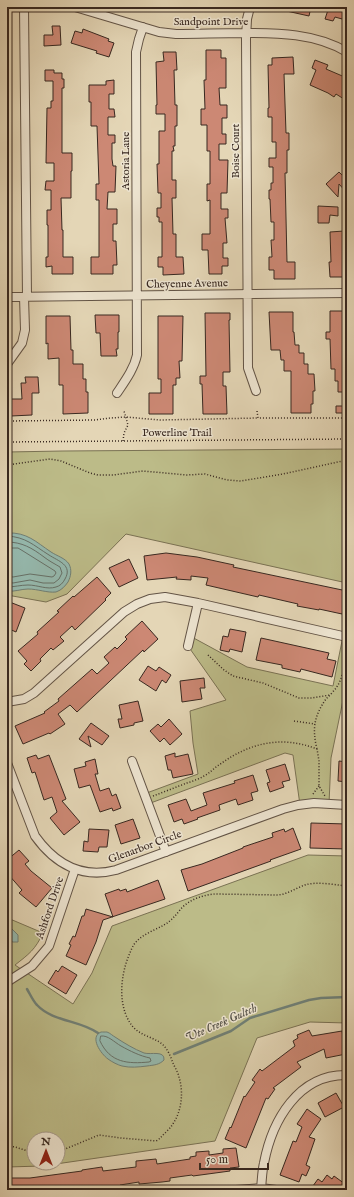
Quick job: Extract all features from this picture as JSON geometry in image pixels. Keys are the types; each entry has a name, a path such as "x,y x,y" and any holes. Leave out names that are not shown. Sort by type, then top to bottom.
{"street":[{"path":"7,364 22,343 25,330 24,7"},
{"name":"Sandpoint Drive","path":"75,7 159,32 176,34 282,34 306,37 326,42 347,52"},
{"name":"Boise Court","path":"250,7 247,18 246,34 248,368 256,391"},
{"name":"Astoria Lane","path":"117,393 130,373 137,355 136,52 143,27"},
{"name":"Cheyenne Avenue","path":"7,297 347,294"},
{"path":"7,702 24,699 34,693 113,620 137,604 150,599 165,597 198,602 347,636"},
{"path":"188,646 198,602"},
{"path":"132,761 166,852"},
{"name":"Glenarbor Circle","path":"7,762 35,836 42,846 51,856 75,869 86,872 108,872 283,809 298,805 347,804"},
{"name":"Ashford Drive","path":"7,982 32,966 49,946 75,869"},
{"path":"261,1188 263,1165 268,1145 282,1114 292,1100 302,1090 318,1081 335,1075 347,1075"},
{"path":"236,1190 261,1188 276,1190"}],"path":[{"path":"123,441 124,433 128,425 124,411"},
{"path":"257,411 258,418"},
{"path":"7,421 95,420 126,417 160,420 347,418"},
{"name":"Powerline Trail","path":"7,442 347,440"},
{"path":"7,465 50,458 61,461 90,474 98,475 113,475 139,471 187,475 201,474 227,480 241,481 254,480 347,460"},
{"path":"325,796 319,786 319,762 314,734 315,724 318,712 337,686 341,677 347,649"},
{"path":"208,655 232,676 264,683 299,698 312,698 330,695"},
{"path":"294,721 315,724"},
{"path":"153,796 202,777 235,754 261,744 278,742 296,743 317,749"},
{"path":"313,795 319,786"},
{"path":"66,1149 99,1135 156,1141 174,1123 178,1116 181,1090 180,1081 171,1057 163,1045 141,1034 137,1030 124,1010 122,995 124,970 136,941 170,921 183,906 189,902 207,895 278,895 285,894 309,884 347,886"},
{"path":"7,1146 26,1150"}],"shaded area":[{"path":"347,449 347,583 126,534 67,594 46,602 7,595 7,452"},
{"path":"190,636 247,667 333,686 343,636 347,637 347,681 331,758 329,804 300,805 293,755 285,753 148,804 144,794 198,774 190,711 226,700 188,646"},
{"path":"308,855 347,856 347,1023 310,1022 257,1038 215,1141 66,1163 66,1131 26,1131 26,1166 7,1167 7,910 10,919 43,933 31,951 15,965 73,1004 92,973 112,926"}],"water":[{"path":"7,533 20,534 31,538 67,562 71,568 68,582 56,592 28,589 7,591"},
{"path":"7,924 18,935 18,942 7,940"},
{"path":"101,1032 108,1032 129,1046 144,1053 160,1054 164,1057 164,1060 160,1063 141,1067 128,1067 117,1064 105,1057 97,1046 96,1038"}],"building":[{"path":"283,7 311,7 309,16 282,10"},
{"path":"329,7 346,7 342,19 335,17 333,21 325,19"},
{"path":"52,26 60,26 61,45 44,46 44,35 53,35"},
{"path":"83,29 109,39 108,41 114,43 109,57 96,53 97,51 71,43 75,31 82,33"},
{"path":"206,50 221,50 221,58 226,58 226,88 219,88 220,105 227,105 227,118 222,118 222,134 226,134 226,144 219,144 219,160 228,160 227,193 221,193 221,209 228,209 228,218 225,218 227,243 223,243 223,258 228,258 228,266 222,266 222,274 209,274 208,250 202,250 202,234 210,234 210,200 207,201 207,184 210,184 210,151 207,151 207,125 201,125 201,109 205,109 204,80 206,80"},
{"path":"163,52 176,52 177,70 174,70 177,126 175,126 174,151 172,151 172,180 176,180 176,198 172,198 173,234 176,234 176,257 183,257 184,274 163,275 163,267 158,267 158,257 162,257 162,222 159,222 159,217 157,217 157,208 161,208 161,193 158,193 157,164 159,164 159,131 165,131 165,114 156,114 156,62 164,61"},
{"path":"293,57 294,74 284,74 286,133 289,133 287,173 285,173 287,262 295,262 295,279 274,279 274,270 269,270 269,257 272,257 271,240 274,240 274,222 271,222 269,199 269,190 271,190 271,183 273,183 273,167 269,167 269,158 276,158 276,142 272,142 272,117 268,117 268,65 272,65 272,58"},
{"path":"315,60 328,65 326,69 347,78 347,101 336,94 334,97 310,85 316,70 312,68"},
{"path":"45,70 54,70 54,73 62,73 62,79 64,79 64,88 62,88 62,153 72,153 72,171 71,198 61,198 63,257 73,257 73,274 52,274 52,266 46,267 46,257 48,257 47,210 51,210 51,190 45,190 46,181 54,181 54,163 46,163 47,108 51,108 51,101 53,101 53,81 45,81"},
{"path":"114,80 114,94 109,94 109,109 114,109 115,117 108,117 108,135 115,135 115,143 112,143 112,159 113,166 116,166 115,192 108,192 107,209 117,209 117,224 113,224 113,241 116,241 117,265 113,265 113,274 91,274 91,257 99,257 99,200 96,200 96,184 99,184 97,126 91,126 89,85 106,85 106,81"},
{"path":"339,172 347,180 347,193 339,184 338,197 326,184"},
{"path":"318,206 338,207 338,216 330,215 329,223 318,223"},
{"path":"344,231 344,239 347,239 347,269 344,269 344,277 330,277 330,232"},
{"path":"330,311 347,311 347,392 338,392 338,381 335,381 335,369 331,369 330,339 326,339 326,332 330,332"},
{"path":"269,312 293,312 293,332 295,345 299,345 299,353 304,353 304,364 308,364 308,374 314,374 315,391 313,391 311,413 291,413 291,371 284,371 284,360 281,360 280,350 271,350"},
{"path":"205,313 230,313 230,372 223,372 223,386 226,386 227,414 203,414 202,384 200,384 200,376 206,376"},
{"path":"95,315 119,315 118,349 116,349 117,356 101,356 100,333 96,333"},
{"path":"46,316 70,316 73,364 83,364 83,379 86,379 86,392 88,392 88,413 63,414 63,385 59,385 59,358 48,359 48,343 46,344"},
{"path":"158,316 183,316 182,361 179,361 180,378 176,378 176,385 173,385 173,414 149,414 149,393 161,393 161,379 158,379"},
{"path":"25,377 38,377 39,393 32,393 32,415 11,416 10,399 22,399 21,383 26,383"},
{"path":"336,406 347,406 347,413 336,413"},
{"path":"166,553 197,557 234,565 233,567 347,591 347,611 343,611 342,614 297,606 298,604 259,595 258,597 206,585 208,578 191,576 191,580 176,579 177,577 147,580 144,556"},
{"path":"129,559 138,578 119,587 109,568"},
{"path":"97,577 111,593 105,599 106,600 75,630 72,626 60,637 64,641 53,650 51,648 31,671 24,664 27,661 18,651 38,634 37,632 59,612 57,611 73,596 74,597"},
{"path":"7,601 25,608 16,632 7,628"},
{"path":"142,621 158,639 144,652 143,650 77,712 70,705 58,714 65,724 50,734 49,733 23,744 15,726 45,713 44,712 59,701 58,699 92,669 97,674 109,663 104,657 115,647 117,649 127,639 125,637"},
{"path":"230,629 246,632 242,652 230,649 229,652 220,650 223,636 228,637"},
{"path":"261,638 329,653 327,659 336,661 332,677 301,669 300,672 282,668 282,665 256,660"},
{"path":"148,666 156,671 159,667 171,675 166,683 162,680 156,691 139,680"},
{"path":"204,678 205,688 200,688 202,699 182,702 180,681"},
{"path":"138,701 143,721 134,723 134,725 120,728 118,719 122,719 119,705"},
{"path":"169,719 182,734 170,745 164,738 160,742 150,731 158,724 161,727"},
{"path":"91,723 109,736 102,745 88,736 91,747 79,739"},
{"path":"175,753 175,757 188,754 193,774 173,778 171,770 168,770 165,756"},
{"path":"36,755 38,759 49,755 66,799 62,801 80,822 64,835 50,818 57,812 52,797 44,800 35,772 32,773 27,758"},
{"path":"95,759 98,774 95,774 100,791 109,788 112,796 116,794 121,808 113,811 112,808 100,812 90,785 79,788 74,769 86,766 85,762"},
{"path":"339,761 347,762 347,782 338,781"},
{"path":"285,764 290,780 282,782 284,787 270,792 267,783 270,782 266,770"},
{"path":"253,775 258,791 251,793 253,800 238,805 236,799 219,805 220,810 197,818 198,819 184,824 182,819 174,822 168,805 186,799 191,811 207,805 203,793 235,783 234,781"},
{"path":"133,819 140,838 121,844 115,825"},
{"path":"311,823 347,824 347,849 310,848"},
{"path":"293,828 301,849 188,891 181,870 202,864 243,847 273,837 272,833 284,829 285,832"},
{"path":"89,829 109,830 107,847 99,847 98,852 83,851 84,841 88,842"},
{"path":"19,850 29,861 25,864 31,871 52,888 36,907 19,893 22,890 7,873 7,860"},
{"path":"158,880 165,899 113,917 105,894 119,889 120,891 126,889 127,892"},
{"path":"86,909 112,917 103,920 96,942 86,965 66,956 71,945 69,944 73,936 75,937"},
{"path":"62,966 77,975 66,994 48,983 56,970 58,972"},
{"path":"309,1030 312,1036 342,1031 346,1054 326,1058 324,1049 297,1062 301,1067 273,1088 275,1089 268,1099 266,1098 246,1148 225,1139 244,1096 245,1097 255,1082 252,1080 260,1069 262,1071 295,1046 293,1041 298,1038 297,1035"},
{"path":"336,1093 344,1107 325,1117 318,1103"},
{"path":"307,1109 321,1119 309,1137 315,1139 306,1165 310,1167 306,1176 302,1174 299,1182 280,1175 293,1141 296,1142 302,1127 297,1124"},
{"path":"236,1148 239,1167 230,1168 230,1171 170,1178 170,1181 162,1182 139,1184 139,1182 100,1190 85,1190 84,1186 70,1188 70,1190 7,1190 7,1178 30,1178 102,1167 103,1171 136,1167 136,1161 156,1159 157,1164 190,1159 190,1157 196,1156 196,1152 209,1151 209,1155 223,1153 223,1149"},
{"path":"327,1175 332,1179 334,1176 345,1184 340,1190 310,1190 318,1179 322,1182"}],"waterway":[{"path":"27,989 43,1011 98,1033"},
{"name":"Ute Creek Gultch","path":"174,1054 231,1031 250,1018 309,1000 347,997"}]}
